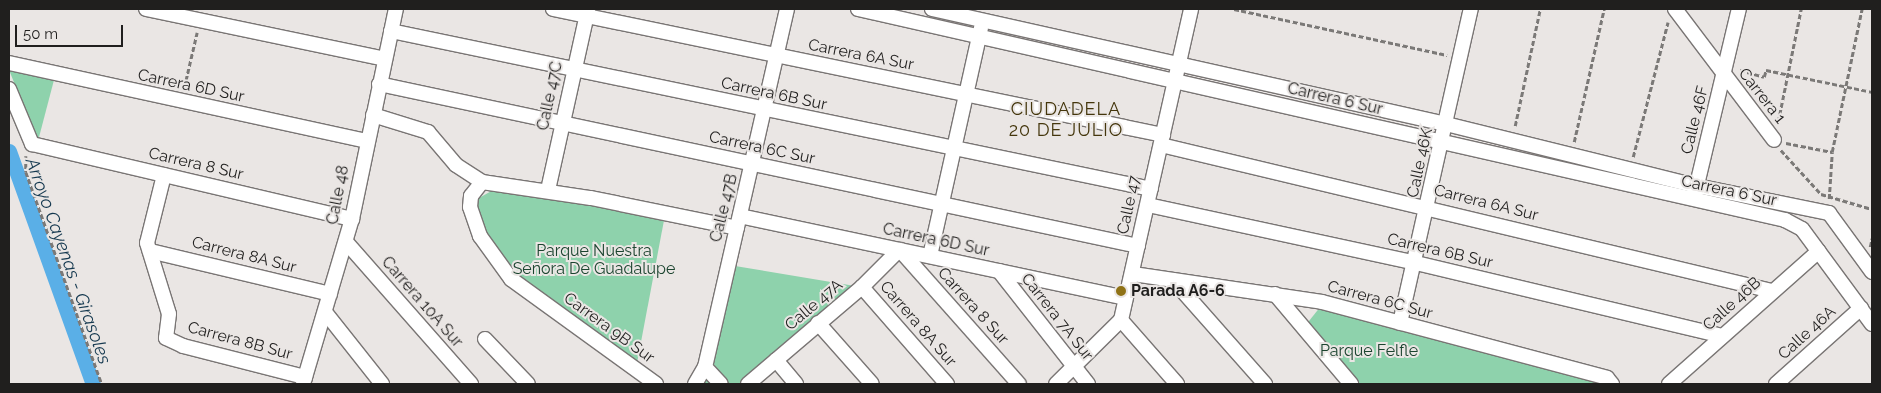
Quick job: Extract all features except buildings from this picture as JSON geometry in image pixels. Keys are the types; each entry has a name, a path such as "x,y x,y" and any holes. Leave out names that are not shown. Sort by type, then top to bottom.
{"street":[{"path":"146,9 385,59"},
{"name":"Calle 48","path":"304,380 352,219 366,141 396,9"},
{"name":"Carrera 6A Sur","path":"553,9 587,12 777,56 966,94 1162,140 1772,291"},
{"name":"Calle 47B","path":"695,384 705,367 787,9"},
{"name":"Carrera 6 Sur","path":"858,9 1176,80 1693,201 1785,220 1802,229 1819,251"},
{"name":"Carrera 6 Sur","path":"934,9 1446,124 1512,142 1697,186 1829,212"},
{"name":"Calle 47","path":"1121,320 1181,63 1191,9"},
{"name":"Calle 46K","path":"1400,323 1416,263 1470,9"},
{"name":"Calle 46F","path":"1693,201 1739,9"},
{"name":"Calle 47C","path":"548,190 587,12"},
{"name":"Carrera 1","path":"1672,14 1725,71 1774,140"},
{"path":"930,256 940,202 980,36 982,20"},
{"name":"Carrera 6B Sur","path":"391,31 1151,189"},
{"name":"Carrera 6D Sur","path":"9,63 366,141"},
{"name":"Carrera 6C Sur","path":"380,84 562,124 940,202 1138,246"},
{"path":"9,89 32,144"},
{"name":"Carrera 6D Sur","path":"373,115 428,132 456,166 482,182 548,190 900,250 1125,298"},
{"name":"Carrera 8 Sur","path":"32,144 352,219"},
{"path":"150,251 147,243 164,175"},
{"name":"Carrera 9B Sur","path":"482,182 471,196 470,207 480,236 511,279 656,384"},
{"name":"Carrera 6B Sur","path":"1148,205 1416,263 1722,336"},
{"path":"1829,212 1872,272"},
{"name":"Carrera 10A Sur","path":"346,242 471,384"},
{"name":"Carrera 8 Sur","path":"900,250 1020,384"},
{"name":"Calle 47A","path":"748,384 862,287 900,250"},
{"name":"Carrera 8A Sur","path":"150,251 330,294"},
{"name":"Carrera 8B Sur","path":"150,251 168,314 166,338 183,346 304,380"},
{"path":"1819,251 1872,324"},
{"name":"Calle 46B","path":"1669,384 1819,251"},
{"name":"Carrera 7A Sur","path":"999,271 1088,384"},
{"name":"Carrera 6C Sur","path":"1133,274 1275,294 1400,323 1606,382"},
{"path":"1173,280 1265,384"},
{"name":"Carrera 8A Sur","path":"862,287 946,384"},
{"path":"1275,294 1351,384"},
{"name":"Calle 46A","path":"1776,384 1861,308"},
{"path":"325,312 382,384"},
{"path":"1056,384 1121,320 1177,384"},
{"path":"818,324 872,384"},
{"path":"485,339 528,384"},
{"path":"776,360 796,384"},
{"path":"705,367 721,384"}],"path":[{"path":"1234,9 1459,58"},
{"path":"1512,142 1540,9"},
{"path":"1571,156 1604,9"},
{"path":"1801,9 1774,140 1832,152"},
{"path":"1829,212 1832,152 1862,9"},
{"path":"1630,170 1672,14"},
{"path":"181,102 200,21"},
{"path":"1725,71 1764,77 1766,70 1872,92"},
{"name":"Carrera 1","path":"1774,140 1794,167 1821,194 1830,198"},
{"path":"32,144 25,161 26,172 102,384"},
{"path":"1830,198 1872,209"}],"green space":[{"path":"9,70 54,80 38,141"},
{"name":"Parque Nuestra Señora De Guadalupe","path":"495,189 665,215 637,363 513,277 479,233 476,211 479,198"},
{"path":"729,265 861,287 751,384 703,384"},
{"name":"Parque Felfle","path":"1321,306 1603,379 1596,384 1355,384 1305,326"}],"waterway":[{"name":"Arroyo Cayenas - Girasoles","path":"9,151 93,384"}],"place":[{"name":"Parada A6-6","path":"1121,291"}],"district":[{"name":"CIUDADELA 20 DE JULIO","path":"1066,120"}]}
